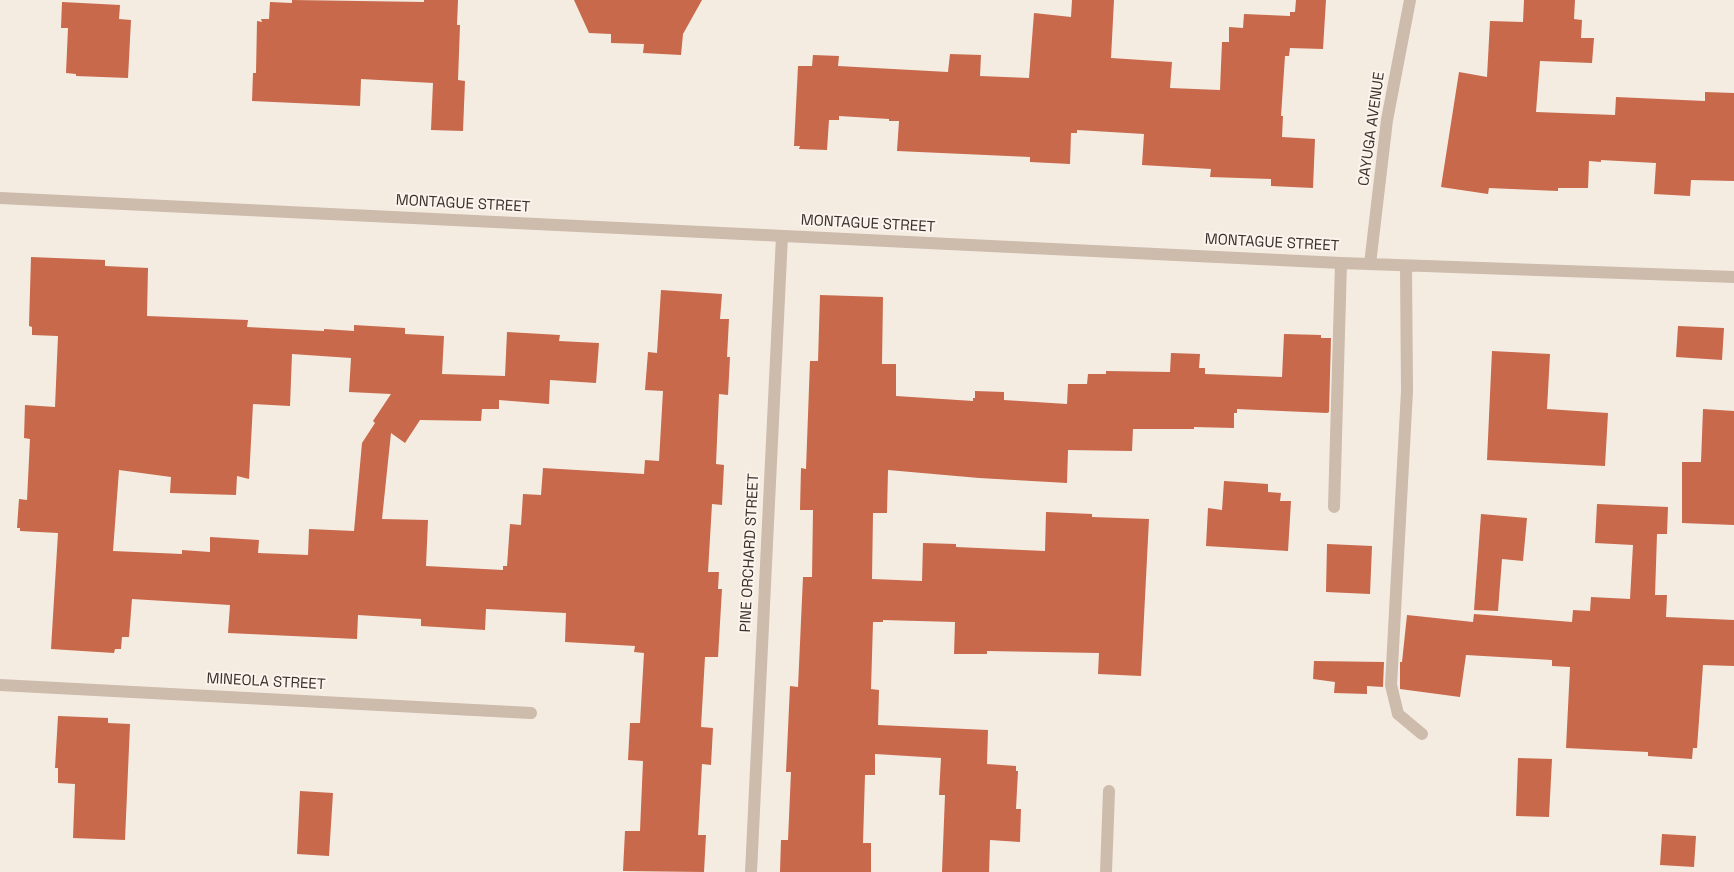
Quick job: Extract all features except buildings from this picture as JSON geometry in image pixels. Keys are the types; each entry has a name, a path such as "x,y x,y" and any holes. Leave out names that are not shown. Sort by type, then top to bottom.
{"street":[{"name":"CAYUGA AVENUE","path":"1370,264 1387,120 1410,0"},
{"name":"MONTAGUE STREET","path":"0,198 1406,266 1734,277"},
{"name":"PINE ORCHARD STREET","path":"751,872 782,236"},
{"path":"1334,507 1341,263"},
{"path":"1406,266 1407,391 1391,685 1398,714 1422,734"},
{"name":"MINEOLA STREET","path":"0,684 531,713"},
{"path":"1106,872 1109,791"}]}
